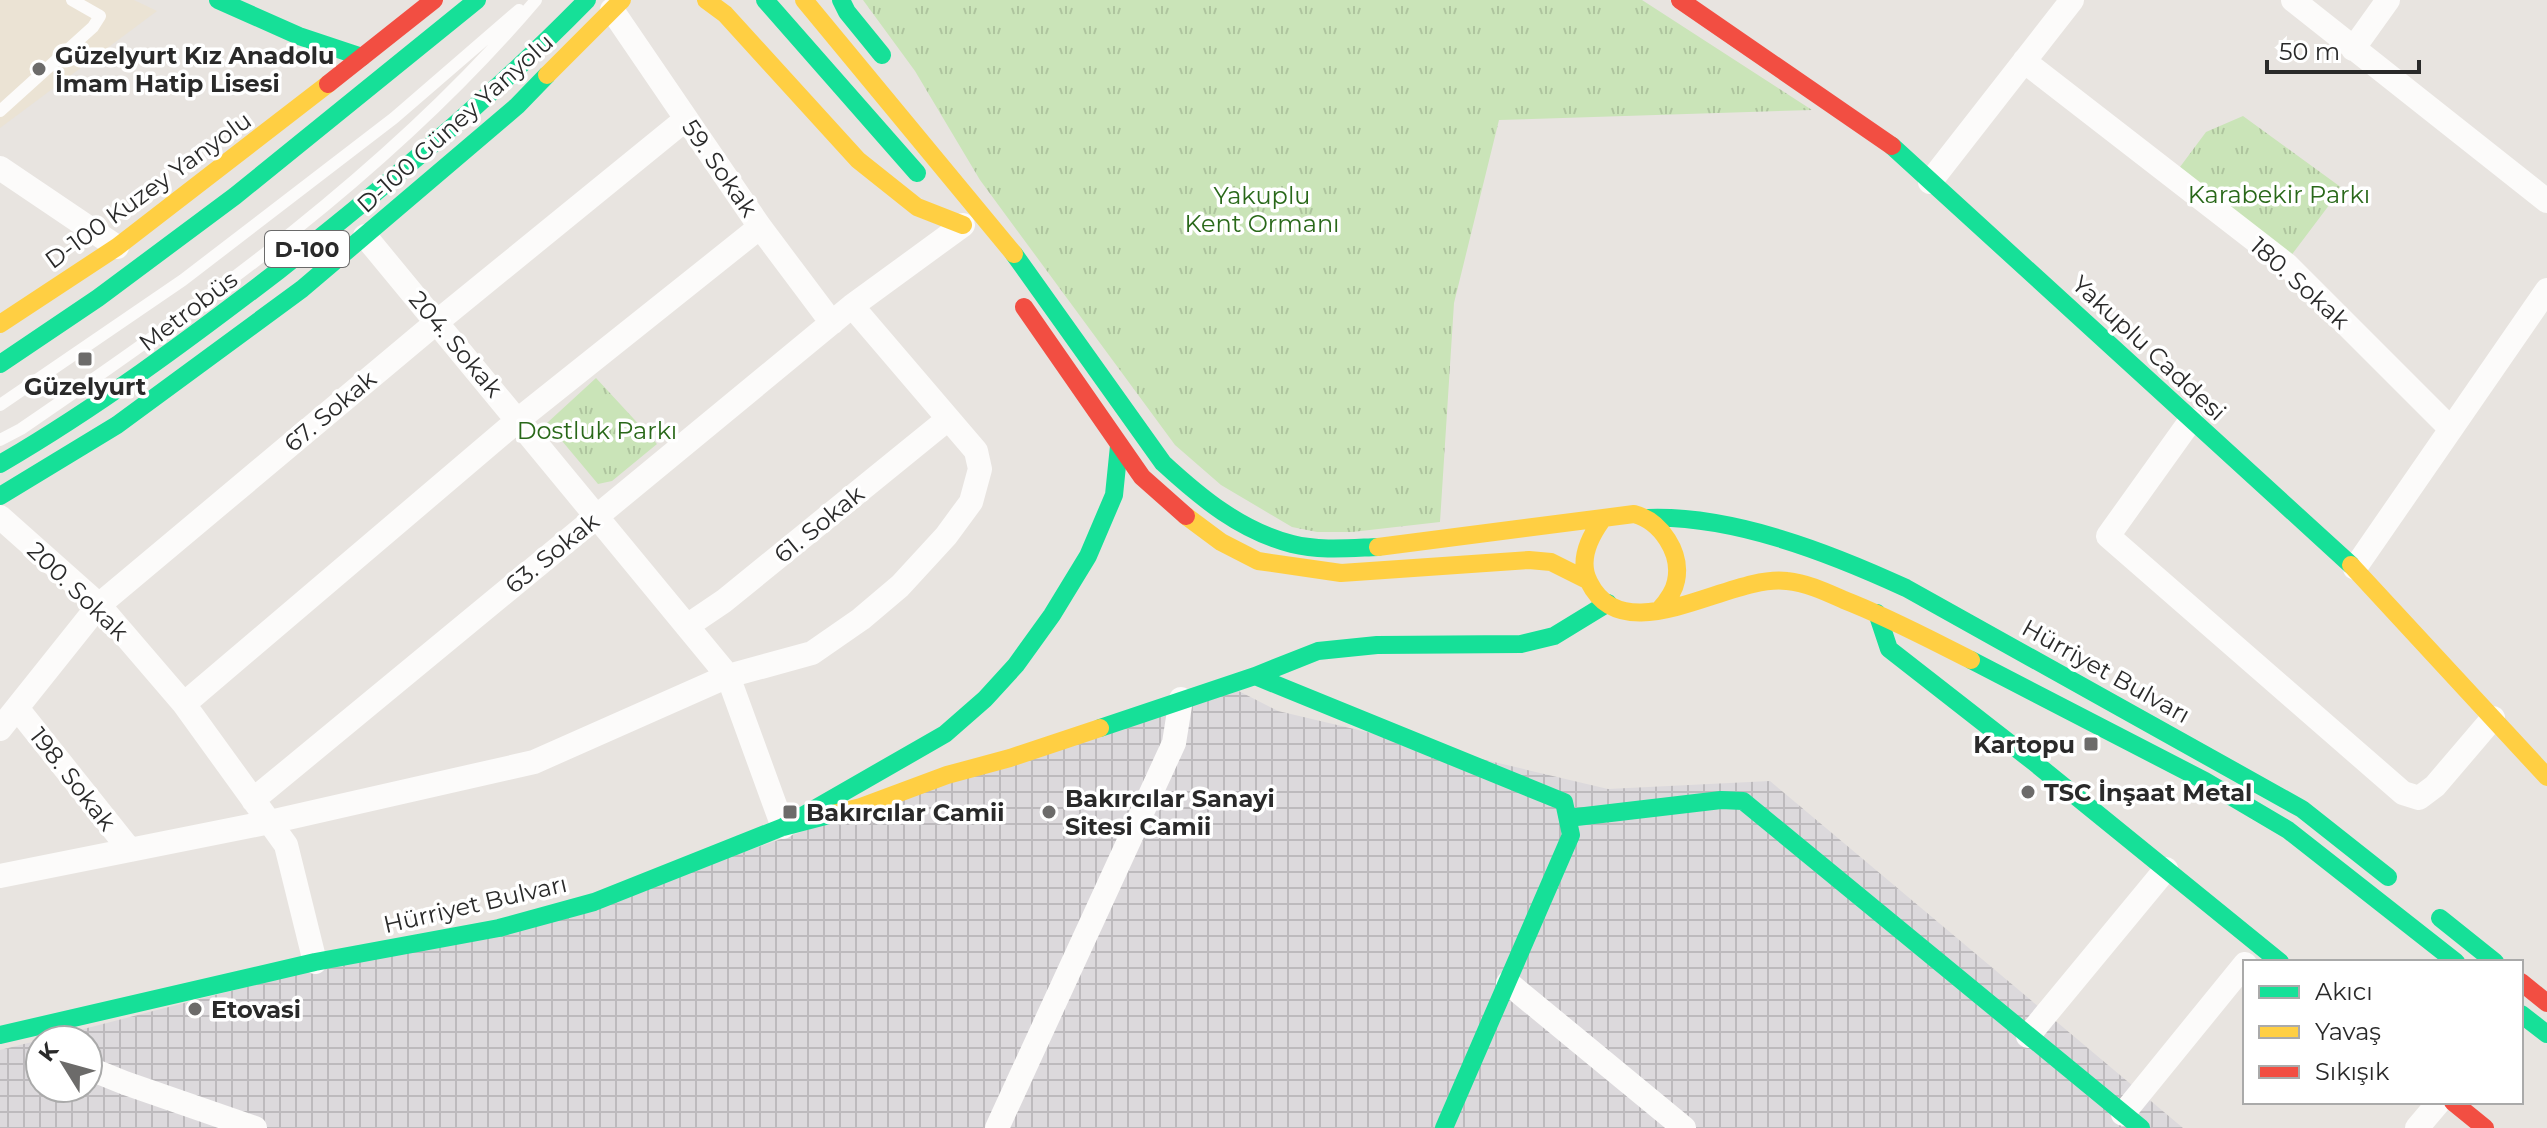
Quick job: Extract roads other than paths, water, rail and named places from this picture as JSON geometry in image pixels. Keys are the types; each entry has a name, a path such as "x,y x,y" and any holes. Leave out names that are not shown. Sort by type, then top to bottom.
{"main road":[{"path":"218,0 299,36 362,57"},
{"name":"D-100 Kuzey Yanyolu","path":"0,324 117,247 434,0"},
{"path":"0,364 110,290 224,205 477,0"},
{"name":"D-100","path":"0,464 148,369 344,221 493,91 587,0"},
{"path":"706,0 725,14 858,160 917,207 969,233"},
{"path":"765,0 969,233"},
{"path":"804,0 1031,274 1163,463 1194,492 1234,521 1292,544 1332,549 1398,546 1602,520 1615,514 1637,514 1648,518 1671,547 1677,560 1673,590 1660,609 1628,613 1597,596 1583,570 1587,542 1602,520"},
{"path":"841,0 847,12 894,70"},
{"name":"Yakuplu Caddesi","path":"1680,0 1903,153 1930,182 2355,568 2547,777"},
{"name":"D-100 Güney Yanyolu","path":"0,496 117,425 302,289 517,106 617,5"},
{"path":"937,131 993,227"},
{"path":"1013,290 1142,477 1221,542 1258,561 1341,573 1529,560 1551,562 1587,580"},
{"path":"783,827 945,734 1006,676 1052,615 1088,556 1114,495 1119,446"},
{"name":"Hürriyet Bulvarı","path":"1648,518 1696,518 1735,527 1854,564 1906,588 2302,809 2402,888"},
{"name":"Hürriyet Bulvarı","path":"1660,609 1753,583 1784,580 1810,586 1877,613 2205,781 2288,830 2453,960"},
{"name":"Hürriyet Bulvarı","path":"88,1024 315,962 499,928 594,902 783,827 861,807 947,775 1010,758 1255,676 1318,651 1377,645 1521,644 1554,636 1608,603"},
{"path":"1877,613 1889,649 2166,869 2251,957"},
{"path":"1255,676 1564,802 1571,835 1444,1128"},
{"path":"1568,818 1721,800 1743,801 2132,1121"},
{"path":"2427,908 2492,960"},
{"path":"2523,984 2547,1003"},
{"path":"2523,1016 2547,1034"},
{"name":"Hürriyet Bulvarı","path":"0,1035 24,1034"},
{"path":"2455,1104 2485,1128"}],"street":[{"path":"1930,182 2072,0"},
{"path":"2293,0 2547,201"},
{"path":"2353,49 2388,0"},
{"name":"59. Sokak","path":"617,5 686,119 760,227 832,323"},
{"name":"180. Sokak","path":"2024,61 2287,265 2451,429"},
{"name":"67. Sokak","path":"0,729 99,605 438,321 686,119"},
{"path":"0,168 117,247"},
{"path":"184,704 518,420 760,227"},
{"name":"63. Sokak","path":"253,800 852,306 969,233"},
{"name":"204. Sokak","path":"365,236 728,676 783,827"},
{"path":"2355,568 2547,290"},
{"path":"0,876 270,822 534,762 728,676 812,653 861,619 900,586 946,536 971,502 980,469 976,451 852,306"},
{"name":"61. Sokak","path":"687,626 724,601 948,419"},
{"path":"2191,420 2108,536 2403,793 2419,798 2435,786 2493,718"},
{"name":"200. Sokak","path":"0,517 99,605 184,704 270,822 286,845 315,962"},
{"path":"997,1128 1174,743 1181,699"},
{"name":"198. Sokak","path":"17,708 130,850"},
{"path":"2028,1036 2166,869"},
{"path":"2132,1121 2243,968"},
{"path":"1508,983 1684,1128"},
{"path":"104,1074 255,1128"},
{"path":"2417,1128 2437,1104"}],"lane":[{"path":"0,111 93,27 100,16 93,9 72,0"},
{"name":"Metrobüs","path":"0,405 183,280 394,118 534,0"},
{"name":"Metrobüs","path":"0,440 21,429 143,345 350,183 448,97 534,0"}],"place":[{"name":"Güzelyurt Kız Anadolu İmam Hatip Lisesi","path":"39,69"},
{"name":"Güzelyurt","path":"85,359"},
{"name":"Kartopu","path":"2091,744"},
{"name":"TSC İnşaat Metal","path":"2028,792"},
{"name":"Bakırcılar Camii","path":"790,812"},
{"name":"Bakırcılar Sanayi Sitesi Camii","path":"1049,812"},
{"name":"Etovasi","path":"195,1009"}],"park label":[{"name":"Karabekir Parkı","path":"2279,194"},
{"name":"Yakuplu Kent Ormanı","path":"1262,209"},
{"name":"Dostluk Parkı","path":"597,430"}]}
